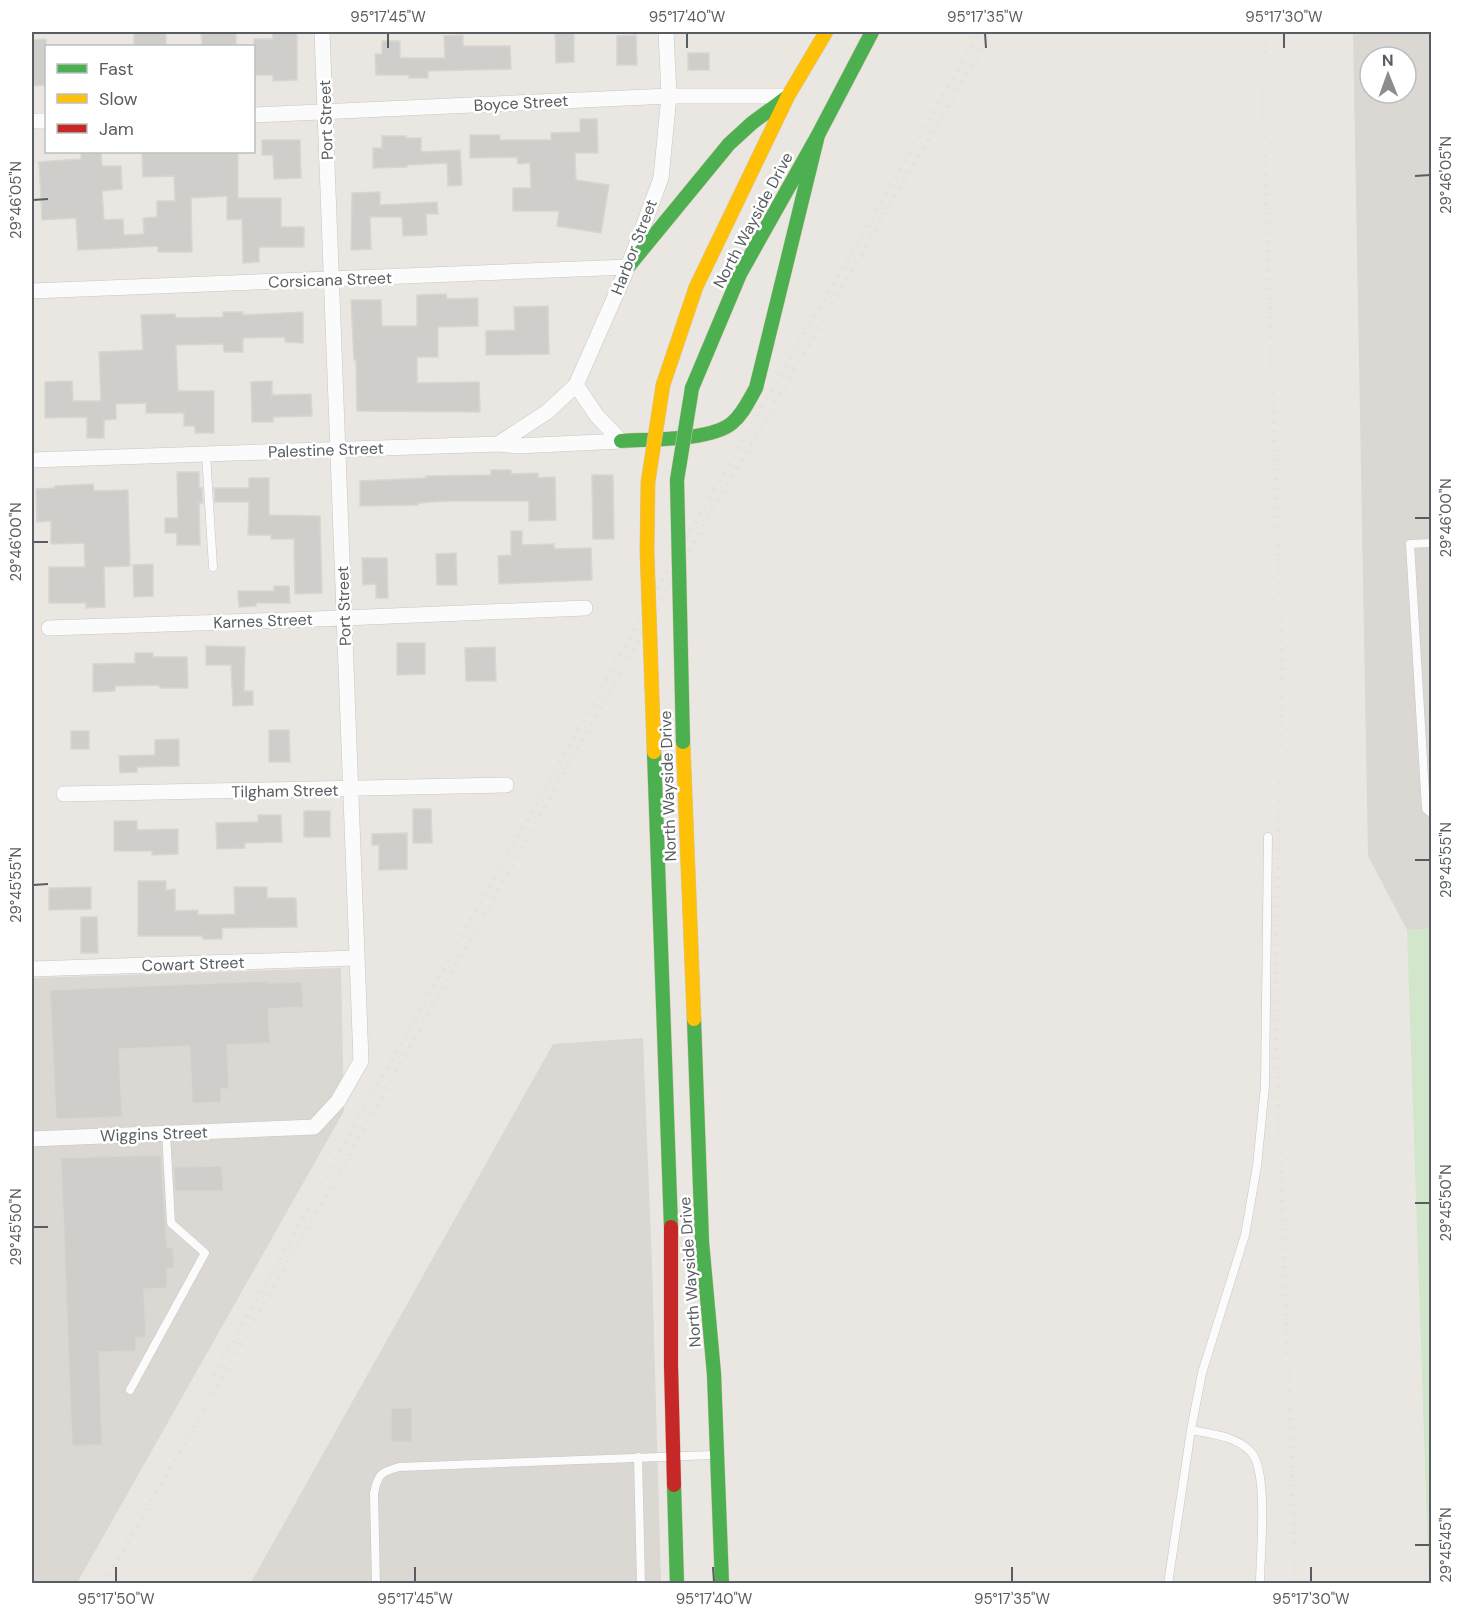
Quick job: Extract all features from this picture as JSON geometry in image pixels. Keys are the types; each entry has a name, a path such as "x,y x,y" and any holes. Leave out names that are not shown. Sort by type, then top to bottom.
{"main road":[{"name":"North Wayside Drive","path":"677,1584 672,1456 672,1248 647,551 648,482 663,385 696,287 788,96 826,32"},
{"name":"North Wayside Drive","path":"722,1584 714,1374 702,1242 677,538 677,480 692,388 740,274 818,135 872,32"},
{"path":"628,267 729,144 788,96"},
{"path":"621,441 708,433 725,428 742,414 756,388 818,135"}],"street":[{"name":"Port Street","path":"277,1129 314,1127 338,1101 360,1061 322,32"},
{"name":"Harbor Street","path":"576,385 628,267 661,178 669,96 666,32"},
{"name":"Boyce Street","path":"255,115 669,96 788,96"},
{"name":"Corsicana Street","path":"32,291 628,267"},
{"path":"498,444 547,412 576,385 597,416 621,441"},
{"name":"Palestine Street","path":"32,460 621,441"},
{"name":"Karnes Street","path":"50,628 585,608"},
{"name":"Tilgham Street","path":"64,794 506,785"},
{"name":"Cowart Street","path":"32,969 355,958"},
{"name":"Wiggins Street","path":"32,1138 277,1129"}],"lane":[{"path":"206,454 213,567"},
{"path":"1431,543 1410,544 1426,809 1431,814"},
{"path":"1168,1584 1202,1373 1245,1235 1257,1166 1265,1086 1268,837"},
{"path":"130,1390 205,1253 171,1222 166,1133"},
{"path":"1191,1430 1234,1441 1251,1452 1256,1460 1262,1483 1260,1584"},
{"path":"376,1584 374,1493 377,1479 386,1470 399,1467 718,1455"},
{"path":"638,1457 641,1584"}],"shaded area":[{"path":"1353,32 1431,32 1431,929 1407,930 1368,856"},
{"path":"341,968 344,1111 77,1583 32,1583 32,978"},
{"path":"643,1038 661,1583 250,1584 553,1044"}],"green space":[{"path":"1432,929 1432,1583 1429,1584 1407,930"}],"building":[{"path":"134,32 166,32 166,45 134,45"},
{"path":"201,32 236,32 236,45 202,45"},
{"path":"272,32 297,32 297,80 273,81 273,75 255,75 254,39 273,39"},
{"path":"555,32 574,32 574,62 556,63"},
{"path":"463,35 463,46 510,46 511,69 428,71 428,78 409,78 409,75 376,75 375,54 382,54 382,41 400,41 400,58 445,58 444,36"},
{"path":"636,35 637,65 617,65 617,36"},
{"path":"46,39 45,85 32,86 32,40"},
{"path":"688,53 709,53 709,70 688,70"},
{"path":"580,119 597,119 598,153 575,153 576,180 609,185 601,233 557,226 559,211 513,211 513,188 531,188 530,163 518,164 517,157 470,158 470,135 500,135 500,140 551,140 551,133 580,132"},
{"path":"382,136 421,138 421,152 460,150 462,185 448,186 447,163 373,168 373,148 382,148"},
{"path":"262,140 300,140 301,178 274,179 273,155 262,155"},
{"path":"81,153 101,153 102,166 121,166 122,189 102,191 104,220 123,219 124,235 144,234 143,218 157,217 157,201 175,201 174,176 143,177 142,153 238,153 238,198 281,198 281,227 304,227 304,247 259,247 259,262 243,263 242,219 227,220 227,196 191,198 192,252 158,252 158,246 78,250 76,218 42,220 39,162 81,159"},
{"path":"380,192 380,205 437,202 438,214 426,214 427,235 403,236 402,217 370,217 371,249 351,250 352,193"},
{"path":"446,294 447,299 478,298 478,326 438,327 438,357 417,357 417,383 479,382 480,412 357,411 351,300 381,300 382,326 417,326 417,295"},
{"path":"548,306 549,354 486,355 486,331 515,330 514,307"},
{"path":"223,312 243,312 243,315 303,312 303,343 285,342 285,337 243,338 243,352 224,352 223,344 176,345 178,391 214,391 214,433 195,433 195,426 184,426 184,413 146,413 146,403 116,404 116,419 104,420 104,438 87,438 87,417 45,418 45,382 72,381 73,401 101,401 99,352 143,350 141,315 175,314 176,318 223,317"},
{"path":"272,381 272,395 311,394 312,416 273,417 273,422 252,422 251,382"},
{"path":"491,470 511,470 511,474 538,473 538,478 555,477 556,520 529,521 529,501 446,501 418,503 418,505 360,506 360,481 426,478 426,476 491,475"},
{"path":"177,472 199,472 199,488 202,488 203,503 199,503 200,545 177,545 177,533 165,533 165,518 178,518"},
{"path":"592,475 613,475 614,539 593,539"},
{"path":"249,478 269,478 269,515 320,516 322,593 295,594 294,539 271,539 271,535 248,535 249,502 215,502 214,488 249,488"},
{"path":"93,484 94,491 128,490 130,566 104,567 105,607 86,608 86,603 49,603 49,567 85,567 84,543 51,544 51,521 37,522 36,489"},
{"path":"511,531 522,531 522,545 554,544 554,549 591,548 592,580 499,584 498,556 511,555"},
{"path":"456,553 457,585 437,585 436,554"},
{"path":"362,558 387,558 388,598 376,598 376,584 363,585"},
{"path":"153,564 153,596 134,597 133,565"},
{"path":"274,586 289,586 290,603 256,603 256,606 239,607 238,591 274,591"},
{"path":"397,643 425,643 425,674 397,675"},
{"path":"206,646 245,647 244,691 253,691 253,705 233,706 231,665 206,665"},
{"path":"495,647 496,681 466,681 465,648"},
{"path":"135,653 153,653 153,657 187,657 188,688 160,688 160,685 115,686 115,691 93,692 93,664 135,663"},
{"path":"269,730 289,730 290,762 269,762"},
{"path":"71,731 89,731 89,749 71,749"},
{"path":"179,739 179,766 137,767 137,772 120,773 119,756 155,755 155,740"},
{"path":"413,809 431,809 432,843 413,843"},
{"path":"304,811 330,811 330,837 304,837"},
{"path":"258,815 281,815 282,842 244,843 245,848 217,849 216,823 258,822"},
{"path":"114,821 137,821 137,830 178,829 178,854 152,855 152,851 114,851"},
{"path":"407,833 407,869 379,870 379,845 372,845 372,834"},
{"path":"138,881 166,881 166,890 175,889 175,911 198,910 198,915 235,914 234,887 267,887 267,898 296,898 297,927 222,928 222,939 203,939 203,936 138,936"},
{"path":"91,887 91,909 49,910 49,888"},
{"path":"81,917 97,917 98,953 81,953"},
{"path":"267,981 267,983 302,982 303,1007 268,1009 270,1043 227,1045 229,1089 221,1089 221,1102 192,1103 190,1046 119,1049 122,1117 56,1119 50,990"},
{"path":"161,1155 167,1248 173,1247 174,1268 167,1268 167,1288 144,1289 146,1337 136,1338 136,1351 99,1352 102,1445 72,1446 61,1158"},
{"path":"222,1166 223,1191 175,1191 174,1167"},
{"path":"391,1408 412,1408 412,1442 391,1442"}],"railway":[{"path":"214,1375 695,522 980,32"},
{"path":"104,1584 335,1180 696,538 991,32"},
{"path":"1265,32 1263,109 1282,660 1275,1011 1296,1584"}],"traffic: fast":[{"path":"692,388 740,274 818,135 872,32"},
{"path":"628,267 729,144 752,123 786,98"},
{"path":"621,441 679,438 710,433 732,423 746,407 756,388 818,135"},
{"path":"683,742 677,480 692,388"},
{"path":"654,752 671,1227"},
{"path":"694,1019 702,1242 714,1374 722,1584"},
{"path":"674,1485 677,1584"}],"traffic: slow":[{"path":"663,385 696,287 788,96 826,32"},
{"path":"654,752 647,551 648,482 663,385"},
{"path":"683,742 694,1019"}],"traffic: jam":[{"path":"671,1227 674,1485"}]}
